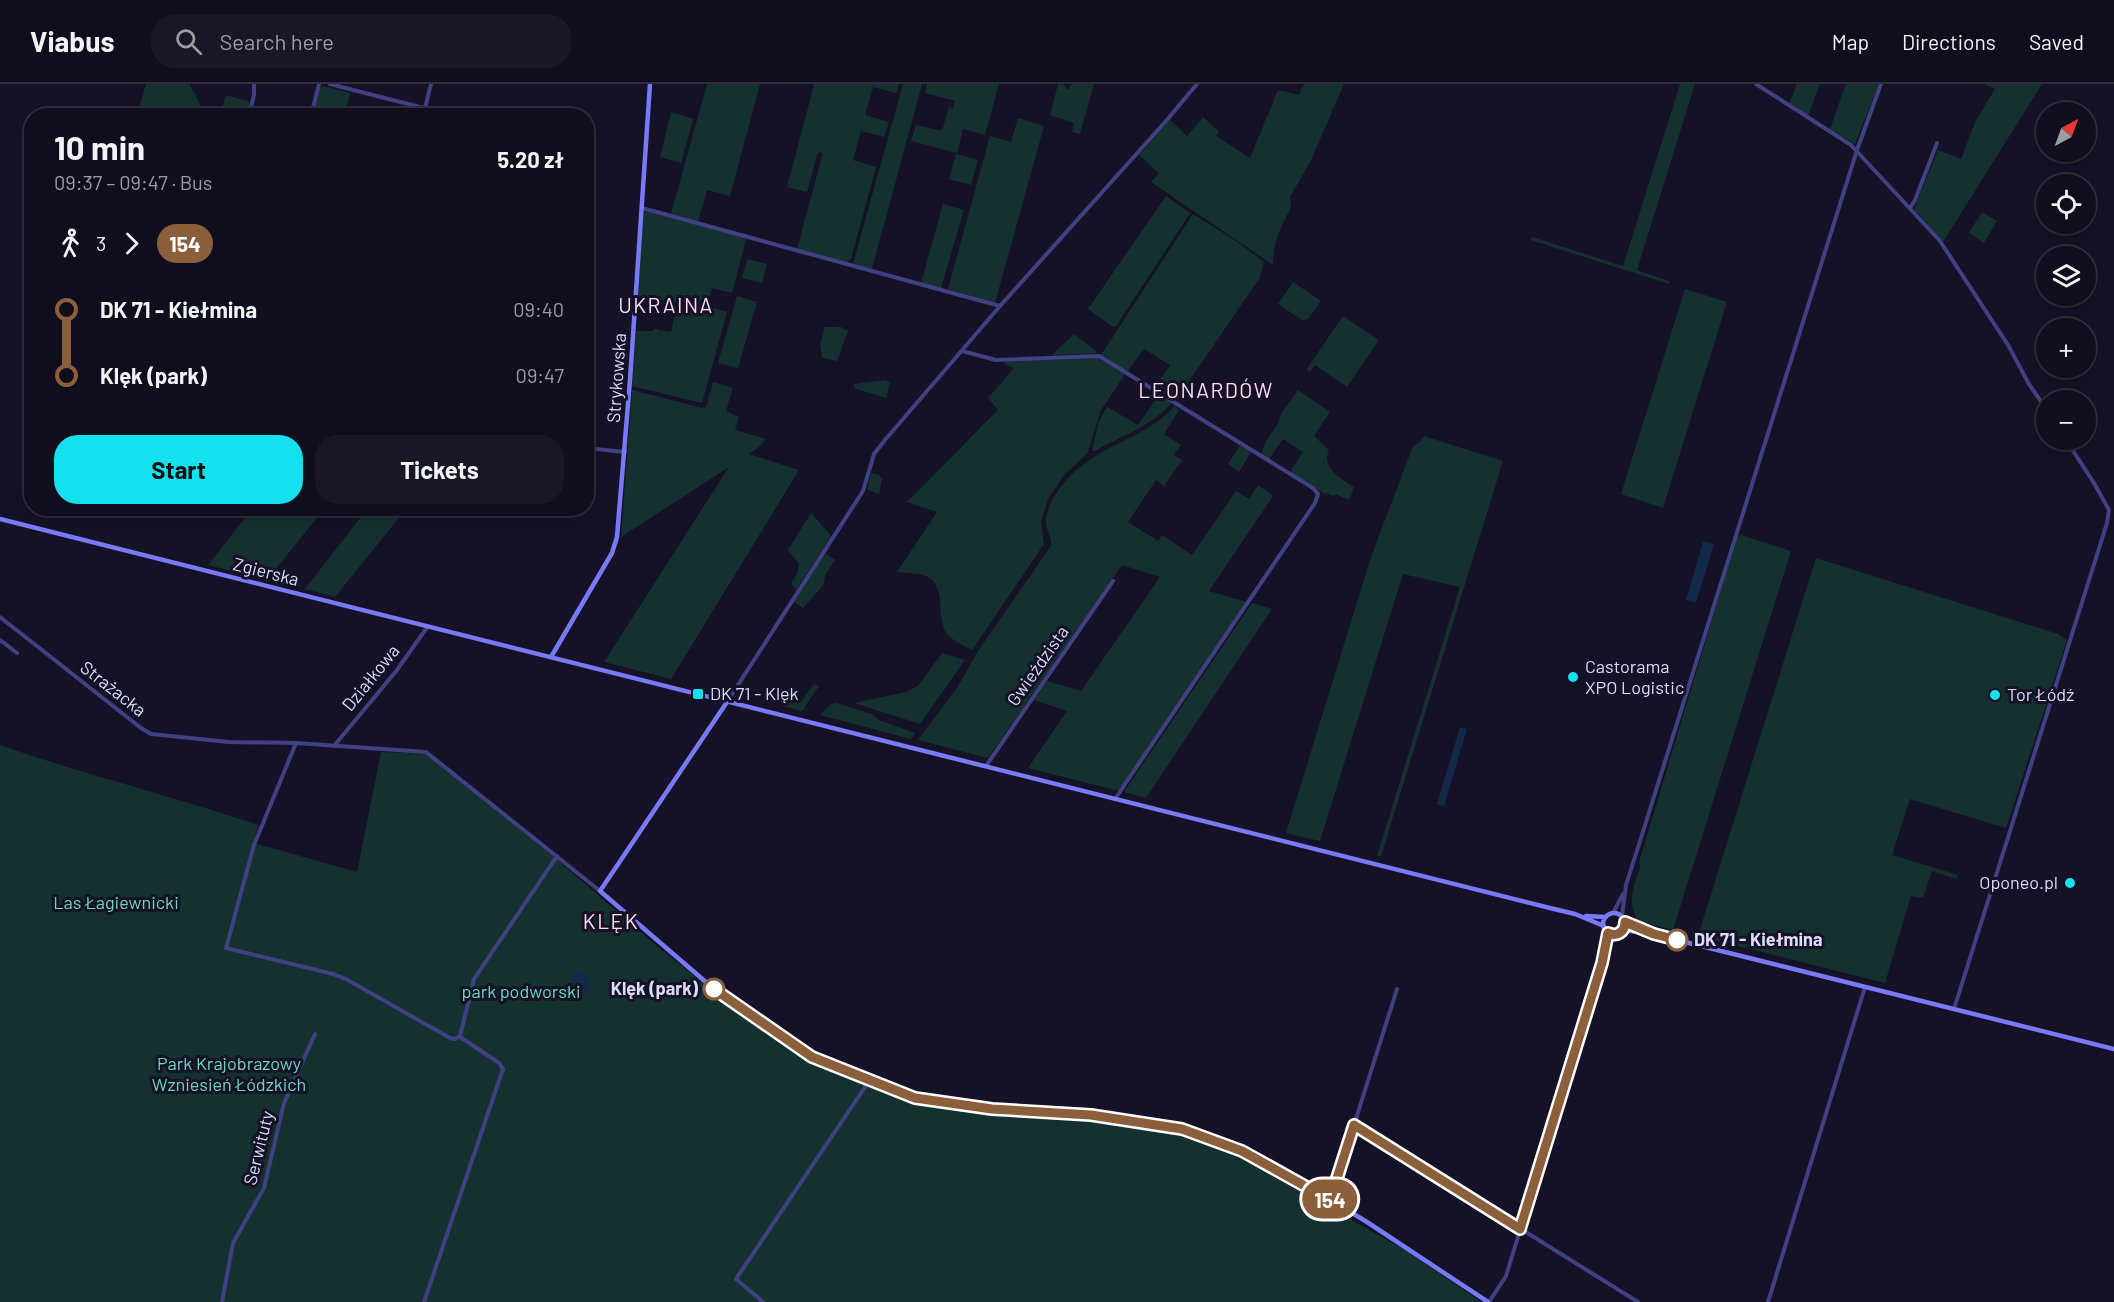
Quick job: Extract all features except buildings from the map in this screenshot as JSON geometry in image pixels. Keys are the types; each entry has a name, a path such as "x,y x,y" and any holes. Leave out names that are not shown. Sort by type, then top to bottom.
{"main road":[{"name":"Strykowska","path":"551,657 614,548 618,532 650,84"},
{"name":"Zgierska","path":"0,519 1575,914"},
{"path":"727,702 600,891 702,979 756,1020 812,1057 915,1098 1016,1111 1084,1114 1182,1129 1242,1151 1330,1200 1488,1302"},
{"path":"1575,914 1606,917 1613,913 1622,916 1625,922 1623,930"},
{"path":"1575,914 1604,926 1608,933 1615,935 1623,930 1654,934 2114,1049"},
{"path":"1604,926 1606,917"},
{"path":"1625,922 1654,934"}],"street":[{"path":"251,108 254,84"},
{"path":"312,108 319,84"},
{"path":"330,84 425,108 431,84"},
{"path":"727,702 863,491 874,454 1000,306 1126,167 1197,84"},
{"path":"1756,84 1857,150 1940,241 2036,393"},
{"path":"1613,913 1626,885 1857,150 1881,84"},
{"path":"1910,208 1937,144"},
{"path":"641,208 1000,306"},
{"path":"962,351 996,360 1099,356 1312,488 1318,494 1315,503 1116,799"},
{"path":"594,449 625,452"},
{"path":"1954,1009 2107,523 2109,510 2073,450"},
{"name":"Gwieździsta","path":"986,766 1113,581"},
{"name":"Strażacka","path":"0,617 148,732 175,738 229,742 296,743 426,752 600,891"},
{"name":"Działkowa","path":"334,746 397,670 428,626"},
{"path":"0,640 17,653"},
{"path":"296,743 254,845 226,948 346,979 455,1039 460,1036 474,979 557,856"},
{"path":"1622,916 1626,885"},
{"path":"1488,1302 1506,1276 1602,963 1608,933"},
{"path":"1602,963 1615,935"},
{"path":"1768,1302 1865,987"},
{"path":"1330,1200 1397,989"},
{"name":"Serwituty","path":"222,1302 233,1243 264,1188 284,1103 315,1034"},
{"path":"424,1302 503,1069 499,1063 460,1036"},
{"path":"763,1302 736,1279 869,1081"},
{"path":"1354,1125 1638,1302"}],"green space":[{"path":"146,84 190,84 202,108 139,108"},
{"path":"707,84 760,84 730,196 707,190 698,222 671,214"},
{"path":"812,84 899,84 896,93 873,87 865,115 889,122 884,137 861,131 853,160 876,167 851,259 846,263 797,249 823,153 818,152 807,192 787,187 814,85"},
{"path":"903,84 922,84 872,269 853,264"},
{"path":"927,84 999,84 985,135 963,129 957,153 911,141 916,125 942,131 949,107 953,108 955,101 925,93"},
{"path":"1058,84 1063,84 1067,90 1072,84 1094,84 1080,134 1072,132 1074,123 1050,115"},
{"path":"1304,84 1344,84 1311,160 1290,197 1291,208 1278,235 1273,265 1151,182 1159,173 1139,155 1170,120 1187,136 1203,117 1219,132 1216,136 1250,158 1278,90 1299,95"},
{"path":"1680,84 1695,84 1637,270 1669,281 1669,284 1531,240 1532,237 1623,266"},
{"path":"1797,84 1820,84 1808,116 1789,105"},
{"path":"1846,84 1879,84 1855,144 1830,129"},
{"path":"1984,84 2042,84 1943,242 1914,209 1938,150 1961,159 1975,122 1995,89"},
{"path":"323,86 350,93 347,108 314,108 319,88"},
{"path":"226,95 250,102 248,108 222,108"},
{"path":"671,112 693,119 681,163 660,157"},
{"path":"1018,118 1044,126 995,303 948,289 990,136 1011,142"},
{"path":"956,154 978,160 971,185 949,179"},
{"path":"1166,196 1190,213 1116,326 1113,327 1088,309"},
{"path":"943,204 964,210 941,288 921,283"},
{"path":"646,211 746,240 732,293 712,288 707,306 727,312 702,403 632,386 636,331 652,331 656,328 671,332 677,304 653,298 651,303 638,300 642,214"},
{"path":"1982,212 1997,221 1984,243 1969,233"},
{"path":"1193,214 1264,262 1259,279 1176,400 1155,387 1170,365 1144,349 1127,372 1101,355"},
{"path":"747,259 767,264 762,283 742,278"},
{"path":"1293,282 1321,301 1308,319 1302,320 1278,304"},
{"path":"1685,289 1727,302 1663,508 1621,494"},
{"path":"737,296 757,302 738,368 718,363"},
{"path":"1343,316 1379,340 1347,387 1315,365 1310,372 1306,370"},
{"path":"825,327 841,327 848,331 837,361 822,358 820,344"},
{"path":"1074,334 1098,353 1052,355"},
{"path":"1097,358 1125,374 1101,410 1087,454 1064,475 1048,499 1041,522 1044,544 972,650 948,635 942,618 939,591 935,584 920,574 897,572 937,512 907,502 998,410 988,398 1014,368 1004,364 1005,362"},
{"path":"885,380 890,382 886,398 854,388 854,384"},
{"path":"713,382 733,388 726,411 739,417 735,430 766,439 749,454 799,470 671,679 604,662 729,467 621,537 632,390 702,408 706,407"},
{"path":"1298,390 1330,412 1314,436 1329,450 1327,456 1330,468 1354,487 1349,500 1335,494 1334,496 1325,494 1290,472 1303,452 1283,439 1269,459 1261,454 1281,414"},
{"path":"1159,395 1171,403 1155,418 1136,430 1092,451 1099,421 1107,407 1138,425"},
{"path":"1175,405 1179,410 1164,434 1181,445 1174,455 1182,460 1164,486 1156,480 1128,522 1158,541 1162,535 1192,555 1236,491 1249,499 1258,485 1273,496 1209,591 1246,602 1119,791 1028,768 1067,711 1034,700 1047,681 1081,691 1160,577 1122,565 988,758 918,740 957,688 978,651 1051,546 1046,519 1051,504 1062,486 1092,458 1150,426 1164,417"},
{"path":"1424,436 1503,461 1381,856 1377,856 1460,587 1403,574 1320,841 1286,833 1371,557 1413,446 1419,443"},
{"path":"1240,446 1251,452 1239,472 1228,464"},
{"path":"871,473 879,475 882,479 879,494 867,490"},
{"path":"811,513 831,536 796,590 791,583 797,574 799,564 788,550"},
{"path":"246,516 318,516 267,580 208,565"},
{"path":"362,516 400,516 335,597 305,589"},
{"path":"1741,535 1791,551 1673,930 1638,921 1632,907 1632,894 1640,866 1639,862 1737,537"},
{"path":"825,553 835,560 825,575 824,584 803,608 793,602"},
{"path":"1816,558 2058,634 2067,640 2006,828 1910,799 1892,855 1958,875 1956,879 1932,871 1923,898 1911,896 1885,983 1698,936"},
{"path":"1252,603 1272,609 1146,798 1124,792"},
{"path":"942,653 965,660 920,724 854,703 906,692 918,686"},
{"path":"814,684 819,686 802,711 782,706 787,700 800,703"},
{"path":"836,703 872,714 879,720 915,733 911,739 820,715 831,704"},
{"name":"Park Krajobrazowy Wzniesień Łódzkich","path":"0,745 258,825 254,843 357,872 381,752 428,754 554,857 652,942 756,1024 809,1059 869,1087 920,1104 1067,1117 1190,1135 1254,1162 1271,1175 1405,1250 1481,1302 0,1302"}],"water":[{"path":"1703,541 1714,544 1696,603 1686,600"},
{"path":"1460,727 1467,729 1444,806 1437,804"},
{"path":"578,970 588,976 590,981 588,994 577,987 572,979 573,972"}],"bus line":[{"name":"154","path":"714,989 804,1053 828,1065 915,1098 992,1109 1091,1115 1166,1125 1216,1140 1242,1151 1330,1200 1354,1125 1520,1229 1602,963 1608,933 1620,934 1625,928 1625,922 1654,934 1677,940"}],"place":[{"name":"Castorama XPO Logistic","path":"1573,677"},
{"name":"DK 71 - Klęk","path":"698,694"},
{"name":"Tor Łódź","path":"1995,695"},
{"name":"Oponeo.pl","path":"2070,883"},
{"name":"DK 71 - Kiełmina","path":"1677,940"},
{"name":"Klęk (park)","path":"714,989"}],"district":[{"name":"UKRAINA","path":"666,306"},
{"name":"LEONARDÓW","path":"1206,391"},
{"name":"KLĘK","path":"611,922"}],"park label":[{"name":"Las Łagiewnicki","path":"116,903"},
{"name":"park podworski","path":"521,992"}]}
